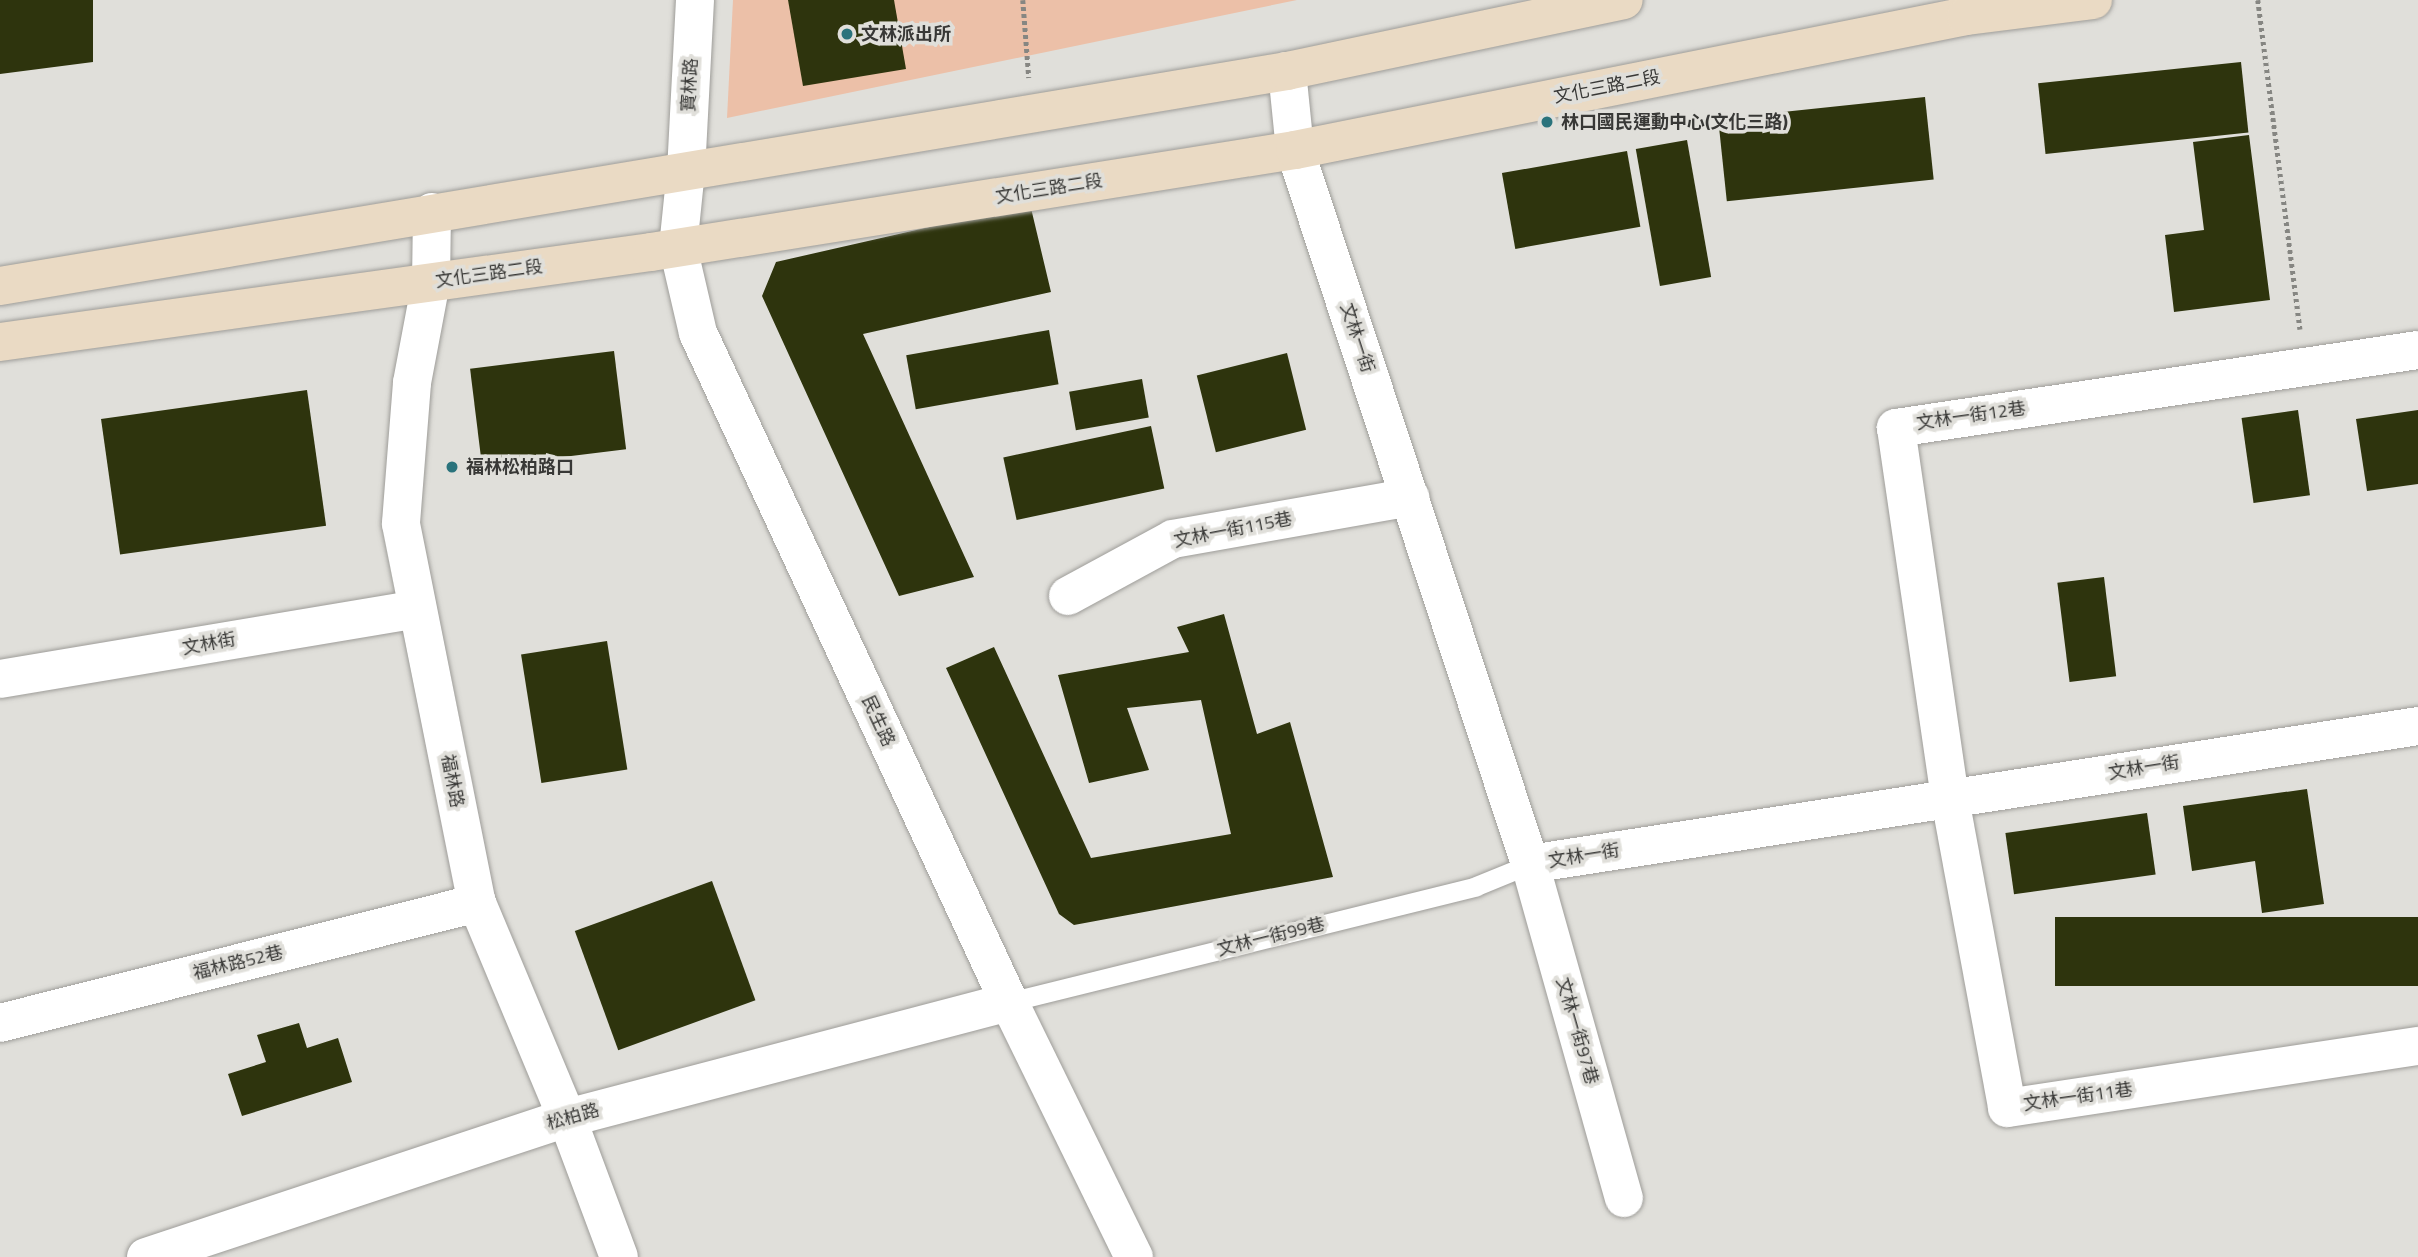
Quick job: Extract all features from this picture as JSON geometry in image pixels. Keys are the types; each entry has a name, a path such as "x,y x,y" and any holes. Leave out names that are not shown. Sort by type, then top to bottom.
{"street":[{"name":"寶林路","path":"686,170 695,0"},
{"path":"0,286 1287,71 1624,0"},
{"name":"文化三路二段","path":"0,342 678,247 1295,150 1965,8 2093,0"},
{"name":"文林一街","path":"1287,71 1295,150 1530,864 2418,726"},
{"name":"民生路","path":"686,170 678,247 698,333 1009,1002 1133,1257"},
{"name":"福林路","path":"432,212 431,282 412,383 401,524 477,903 567,1118 619,1257"},
{"name":"文林一街12巷","path":"1950,799 1896,428 2418,350"},
{"name":"文林一街115巷","path":"1068,596 1173,539 1410,498"},
{"name":"文林街","path":"0,679 417,609"},
{"name":"文林一街11巷","path":"1950,799 2007,1108 2418,1046"},
{"name":"文林一街97巷","path":"1530,864 1624,1198"},
{"name":"福林路52巷","path":"0,1023 477,903"},
{"name":"松柏路","path":"146,1257 567,1118 1009,1002"}],"lane":[{"name":"文林一街99巷","path":"1009,1002 1476,886 1530,864"}],"path":[{"path":"1023,0 1031,113"},
{"path":"2258,0 2305,367"}],"shaded area":[{"path":"733,0 1297,0 727,118"}],"building":[{"path":"0,0 93,0 93,62 0,74"},
{"name":"文林派出所","path":"788,0 894,0 906,69 803,86"},
{"path":"2241,62 2248,133 2046,154 2038,83"},
{"path":"1925,97 1934,180 1727,201 1718,119"},
{"path":"2249,135 2270,300 2174,312 2165,235 2204,230 2193,142"},
{"path":"1687,140 1711,277 1660,286 1636,149"},
{"path":"1627,151 1640,227 1515,249 1502,173"},
{"path":"1030,204 1051,292 863,334 974,577 899,596 762,296 776,262"},
{"path":"1049,330 1059,384 916,409 906,355"},
{"path":"614,351 626,449 482,467 470,369"},
{"path":"1287,353 1306,430 1216,452 1197,375"},
{"path":"1142,379 1149,417 1076,430 1069,392"},
{"path":"307,390 326,526 120,555 101,419"},
{"path":"2298,410 2310,495 2254,503 2242,418"},
{"path":"2418,410 2418,484 2367,491 2356,419"},
{"path":"1151,426 1164,489 1017,520 1003,457"},
{"path":"2104,577 2116,676 2070,682 2057,583"},
{"path":"1224,614 1257,734 1290,722 1333,877 1074,925 1059,914 946,668 994,647 1091,858 1231,834 1201,700 1127,708 1149,770 1089,783 1058,675 1189,652 1177,627"},
{"path":"607,641 627,769 541,783 521,655"},
{"path":"2307,789 2324,904 2262,913 2255,861 2192,871 2183,806"},
{"path":"2147,813 2156,874 2014,894 2005,833"},
{"path":"712,881 755,1000 618,1050 575,931"},
{"path":"2055,917 2418,917 2418,986 2055,986"},
{"path":"299,1023 307,1048 338,1038 352,1082 242,1116 228,1074 266,1062 257,1035"}],"place":[{"name":"文林派出所","path":"847,34"},
{"name":"林口國民運動中心(文化三路)","path":"1547,122"},
{"name":"福林松柏路口","path":"452,467"}]}
